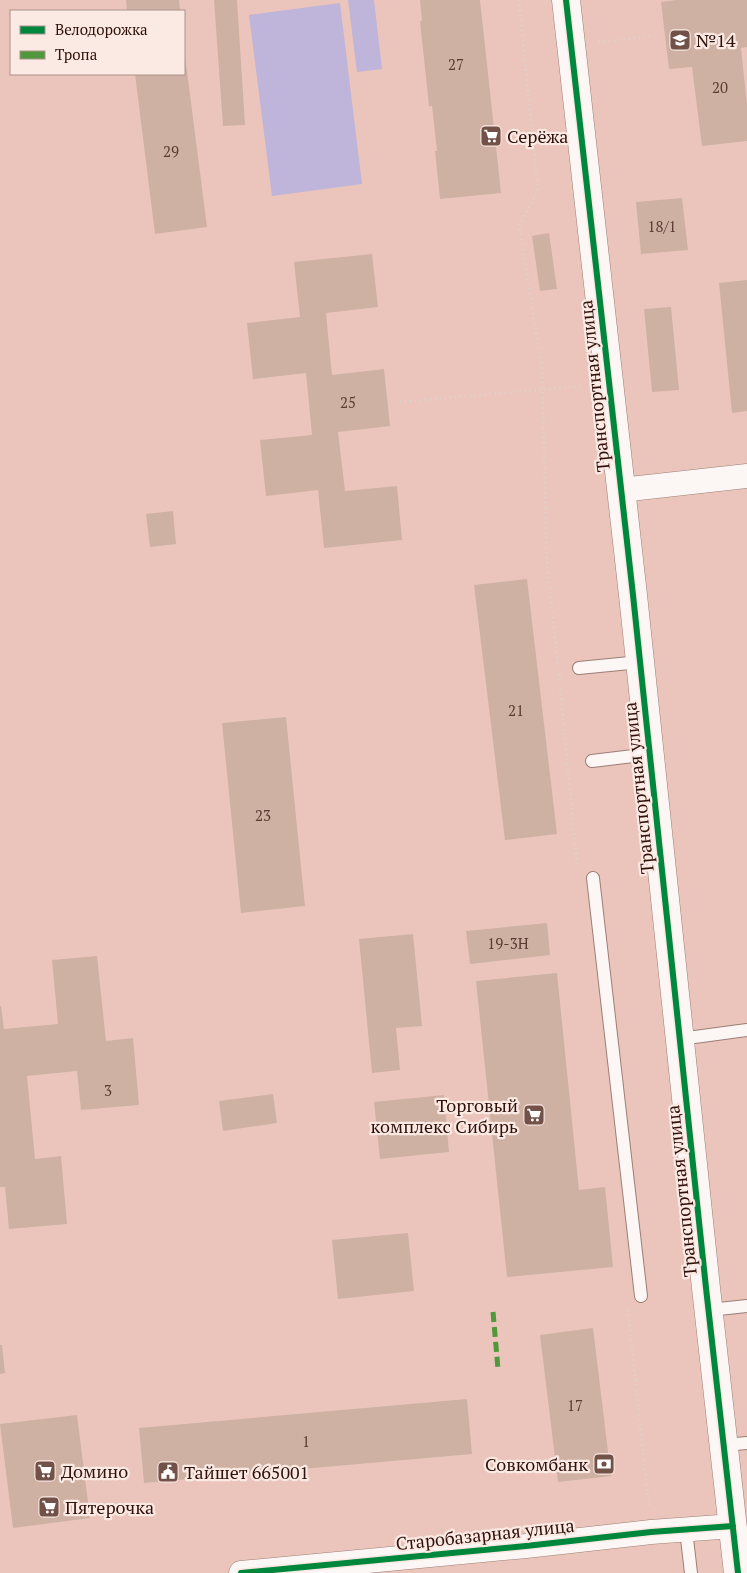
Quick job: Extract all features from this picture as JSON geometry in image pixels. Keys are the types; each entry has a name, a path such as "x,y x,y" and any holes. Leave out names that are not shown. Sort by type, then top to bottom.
{"street":[{"name":"Транспортная улица","path":"566,0 640,662 709,1310 735,1444 732,1526 738,1573"},
{"path":"621,490 747,476"},
{"name":"Старобазарная улица","path":"241,1573 732,1526"}],"lane":[{"path":"579,668 640,662"},
{"path":"592,761 650,754"},
{"path":"593,878 641,1296"},
{"path":"680,1039 747,1030"},
{"path":"709,1310 747,1306"},
{"path":"686,1530 691,1573"}],"path":[{"path":"571,44 654,36"},
{"path":"400,402 609,384"}],"shaded area":[{"path":"348,0 374,0 382,69 357,72"},
{"path":"340,3 362,184 272,196 249,15"}],"building":[{"path":"126,0 179,0 180,10 127,10"},
{"path":"214,0 237,0 245,125 223,126"},
{"path":"420,0 480,0 501,193 440,199 432,106 429,106 420,21 422,21"},
{"path":"676,0 747,0 747,47 741,48 747,105 747,141 702,146 692,67 669,69 661,2"},
{"path":"185,56 207,227 155,234 135,75 185,75"},
{"path":"682,198 688,250 641,254 636,202"},
{"path":"549,233 557,289 540,291 532,236"},
{"path":"372,254 378,307 326,313 332,375 384,369 390,426 338,432 345,491 397,486 402,540 324,548 318,490 266,496 260,440 312,435 306,373 253,379 247,323 300,317 294,262"},
{"path":"747,280 747,411 732,413 719,283"},
{"path":"671,307 679,390 652,392 644,309"},
{"path":"173,511 176,544 150,547 146,514"},
{"path":"527,579 557,834 505,840 474,585"},
{"path":"286,717 305,906 241,913 222,723"},
{"path":"547,923 550,955 470,964 466,931"},
{"path":"413,934 422,1026 396,1028 400,1070 372,1073 359,939"},
{"path":"97,956 106,1041 133,1038 139,1105 81,1110 77,1071 27,1076 35,1159 61,1156 67,1224 9,1229 5,1187 0,1187 0,1006 4,1029 58,1024 52,960"},
{"path":"557,973 579,1190 605,1187 613,1267 507,1277 476,981"},
{"path":"273,1094 277,1123 223,1131 219,1101"},
{"path":"444,1095 449,1152 380,1159 374,1102"},
{"path":"408,1233 414,1291 338,1299 332,1240"},
{"path":"593,1328 611,1476 558,1482 540,1335"},
{"path":"0,1345 2,1345 5,1373 0,1374"},
{"path":"467,1399 472,1454 144,1483 139,1428"},
{"name":"Домино","path":"77,1415 90,1518 13,1528 0,1424"}],"marked path":[{"path":"493,1312 498,1369"}],"cycle path":[{"path":"566,0 633,595 738,1573"},
{"path":"241,1573 651,1532 733,1526"}],"place":[{"name":"№14","path":"680,40"},
{"name":"Серёжа","path":"491,136"},
{"name":"Торговый комплекс Сибирь","path":"534,1115"},
{"name":"Совкомбанк","path":"604,1464"},
{"name":"Домино","path":"45,1471"},
{"name":"Тайшет 665001","path":"168,1472"},
{"name":"Пятерочка","path":"49,1507"}]}
